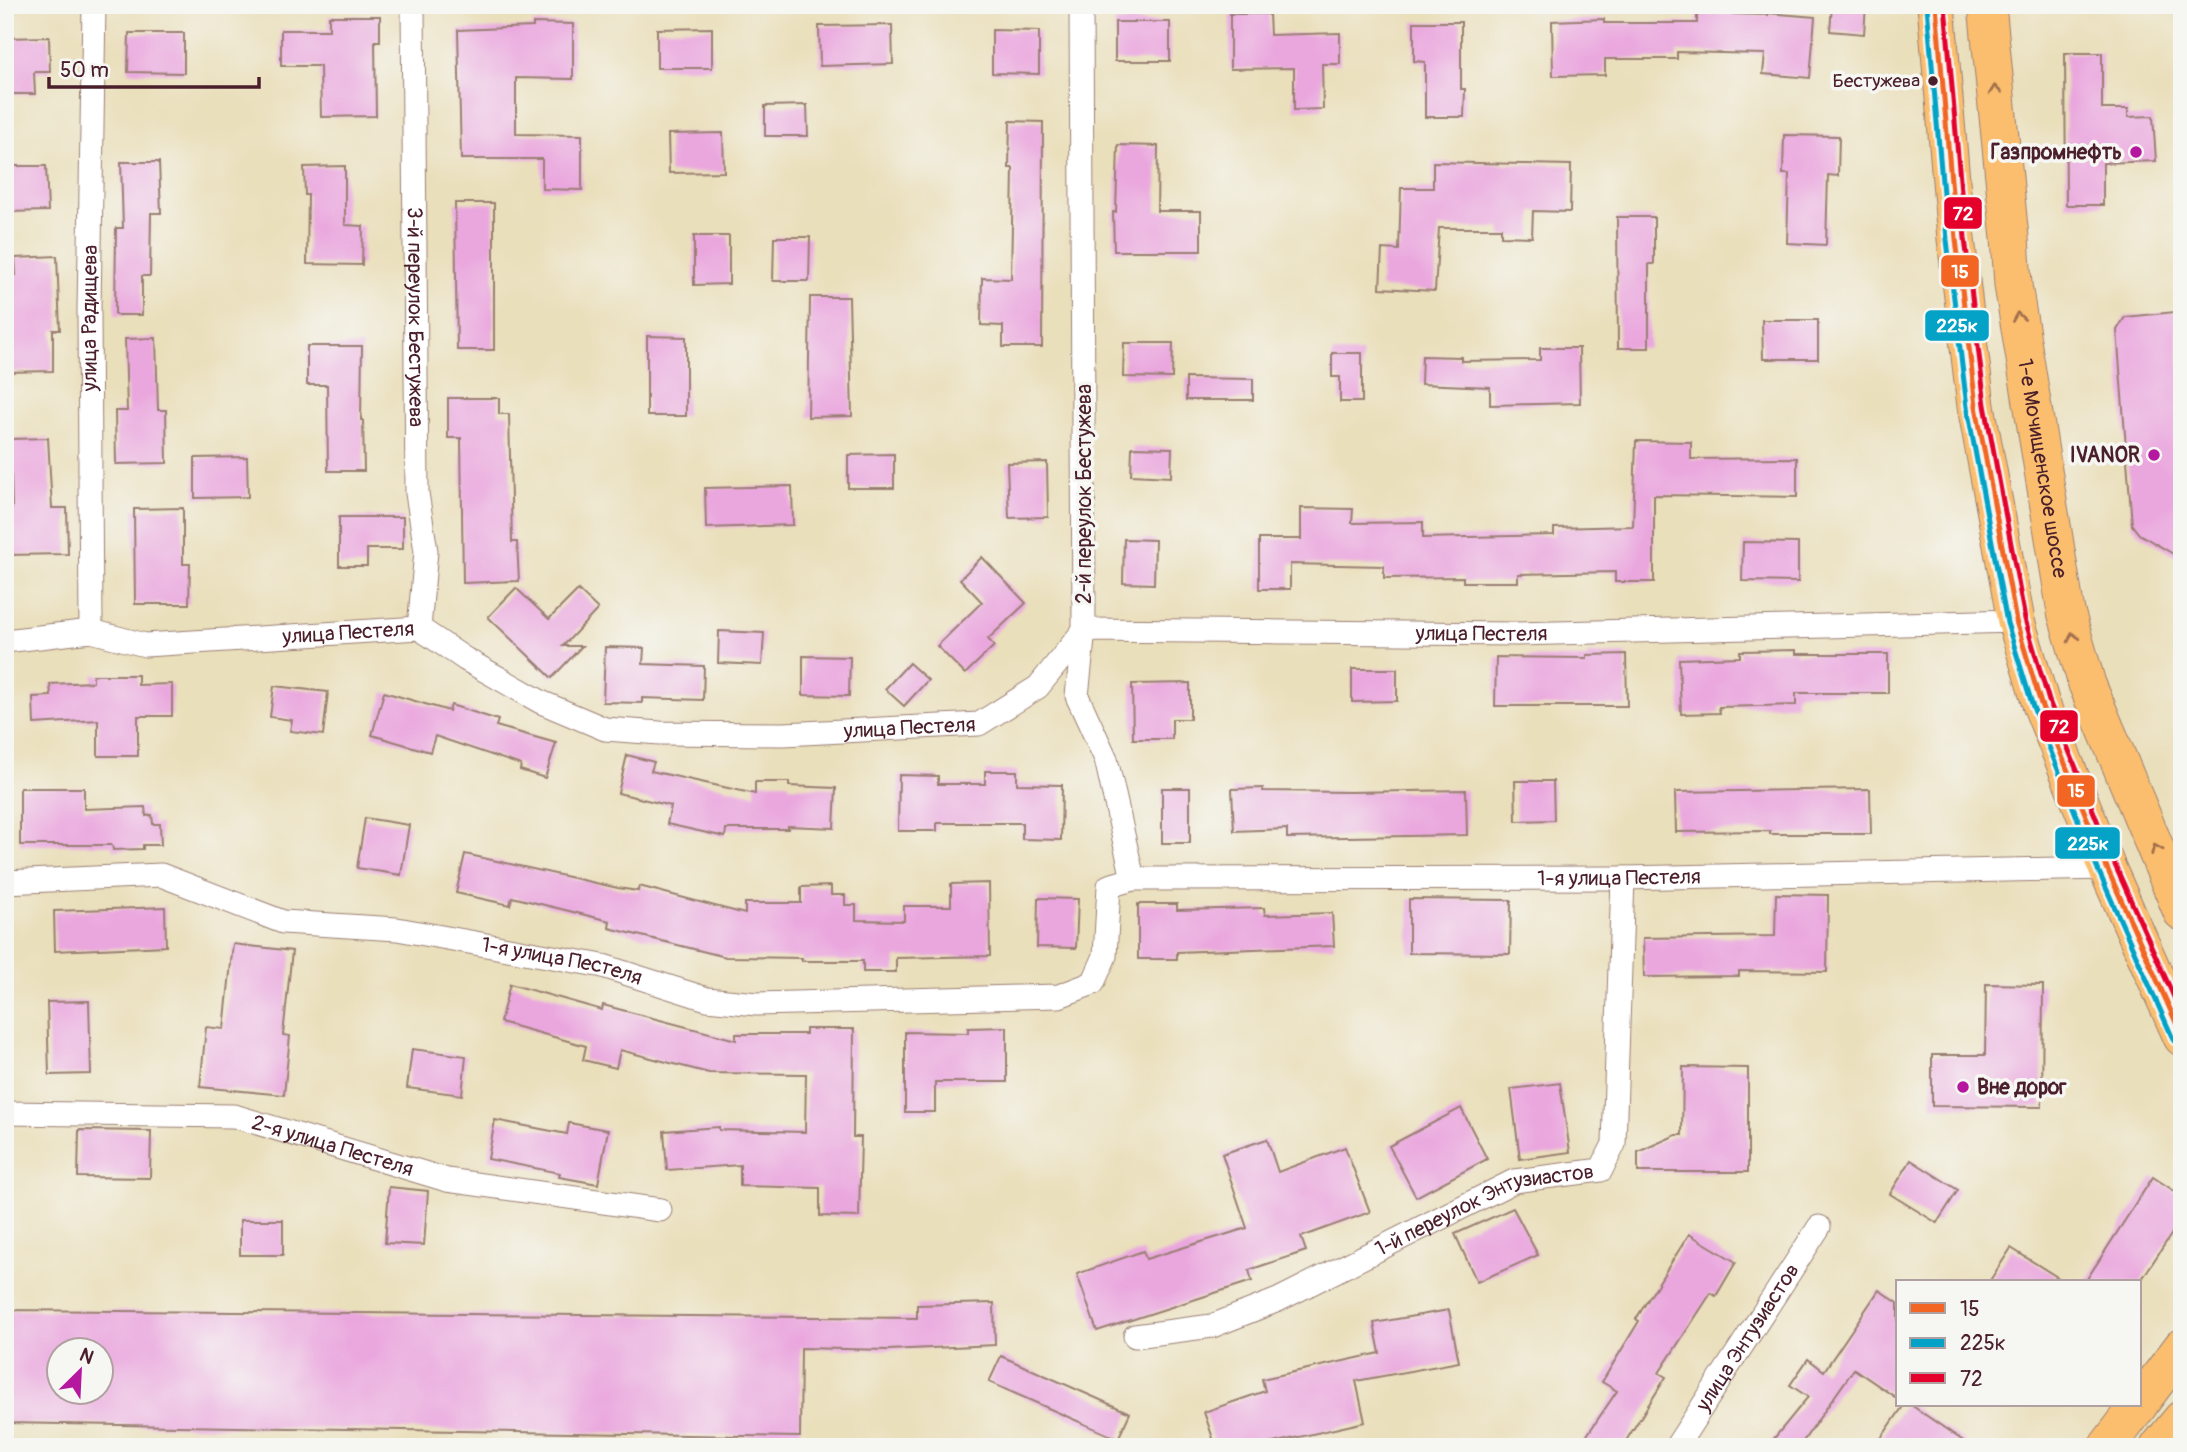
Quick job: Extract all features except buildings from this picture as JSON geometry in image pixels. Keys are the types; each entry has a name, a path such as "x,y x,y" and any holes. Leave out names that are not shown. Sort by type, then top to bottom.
{"main road":[{"path":"1936,5 1956,239 1976,406 2016,621 2041,704 2107,868 2182,1037"},
{"name":"1-е Мочищенское шоссе","path":"1987,5 2010,238 2012,285 2066,612 2087,684 2182,912"},
{"path":"2142,1400 2181,1350"},
{"path":"2107,1447 2138,1406"},
{"path":"2159,1447 2182,1419"}],"street":[{"name":"улица Радищева","path":"91,631 89,310 94,5"},
{"name":"3-й переулок Бестужева","path":"412,5 417,493 426,551 419,628"},
{"name":"2-й переулок Бестужева","path":"1082,5 1084,630 1077,696 1106,759 1133,879"},
{"name":"улица Пестеля","path":"5,640 91,631 145,645 419,628 465,659 541,702 605,729 660,733 784,734 979,724 1038,687 1084,630 1517,634 2016,621"},
{"name":"1-я улица Пестеля","path":"5,882 161,875 283,922 410,931 603,966 707,999 757,1004 1059,996 1093,983 1105,956 1110,886 1133,879 1623,878 2107,868"},
{"name":"1-й переулок Энтузиастов","path":"1135,1336 1212,1326 1278,1300 1514,1181 1601,1170 1614,1144 1623,878"},
{"name":"2-я улица Пестеля","path":"5,1113 234,1116 447,1180 660,1210"},
{"name":"улица Энтузиастов","path":"1676,1447 1819,1227"}],"transit line":[{"name":"15","path":"1936,5 1956,239 1976,406 2016,621 2041,704 2107,868 2182,1036"},
{"name":"72","path":"1945,5 1965,238 1985,405 2025,619 2049,701 2115,865 2182,1015"},
{"name":"225к","path":"1927,6 1947,240 1967,407 2007,623 2033,707 2099,872 2174,1041"}],"place":[{"name":"Бестужева","path":"1933,81"},
{"name":"Газпромнефть","path":"2136,152"},
{"name":"IVANOR","path":"2154,455"},
{"name":"Вне дорог","path":"1963,1087"}]}
